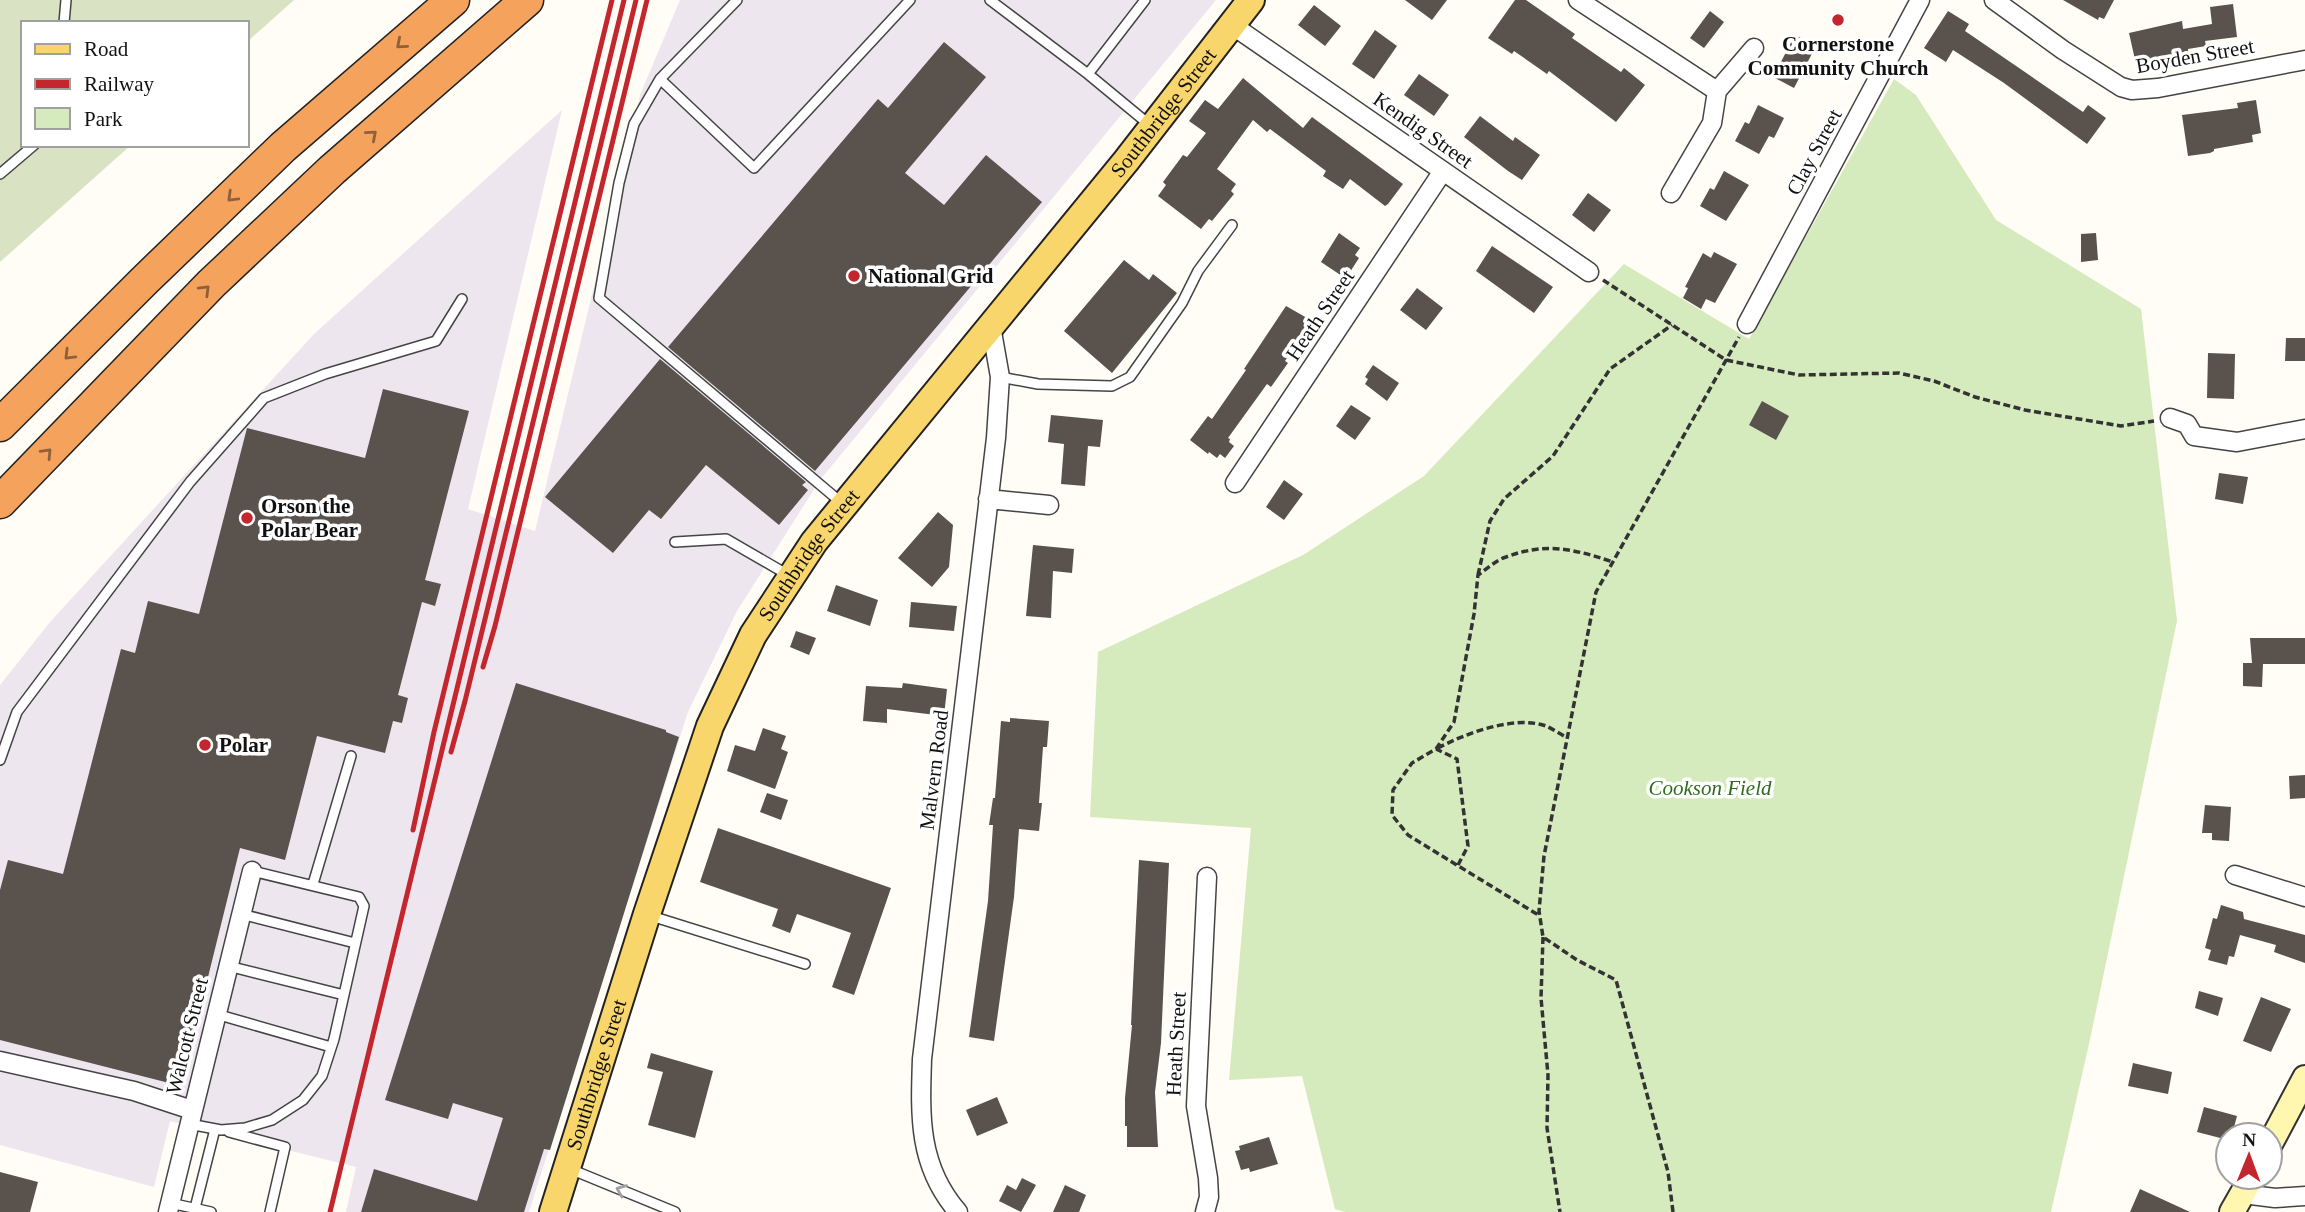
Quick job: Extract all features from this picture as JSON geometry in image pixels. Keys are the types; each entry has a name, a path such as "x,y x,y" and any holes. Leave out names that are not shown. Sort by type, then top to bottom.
{"highway":[{"path":"5,418 284,147 453,0"},
{"path":"0,502 211,284 332,170 527,0"}],"main road":[{"name":"Southbridge Street","path":"554,1212 647,914 718,706 754,635 814,542 1152,127 1251,0"}],"street":[{"path":"1578,0 1717,91"},
{"name":"Clay Street","path":"1746,324 1920,0"},
{"name":"Boyden Street","path":"1994,0 2063,50 2121,87 2132,90 2158,88 2305,60"},
{"name":"Kendig Street","path":"1232,25 1589,272"},
{"path":"1671,193 1712,123 1717,91 1754,48"},
{"name":"Heath Street","path":"1235,483 1443,171"},
{"name":"Malvern Road","path":"958,1212 946,1198 930,1164 922,1134 920,1107 922,1059 1000,377 991,326"},
{"path":"2170,418 2187,424 2194,436 2236,442 2305,429"},
{"path":"988,499 1049,505"},
{"name":"Walcott Street","path":"169,1207 252,870"},
{"path":"2235,875 2305,897"},
{"name":"Heath Street","path":"1205,1212 1209,1197 1208,1178 1196,1106 1207,877"},
{"path":"0,1061 134,1091 190,1117"},
{"path":"2282,1121 2305,1078"},
{"path":"2243,1194 2275,1198 2305,1196"}],"lane":[{"path":"64,21 66,0"},
{"path":"737,0 660,79 634,124 619,183 599,298 844,505"},
{"path":"660,79 754,168 910,0"},
{"path":"990,0 1152,127"},
{"path":"1087,74 1145,0"},
{"path":"2,169 31,147"},
{"path":"1000,377 1038,384 1112,386 1130,377 1182,303 1198,271 1232,225"},
{"path":"0,760 17,712 190,482 264,398 325,374 436,341 462,299"},
{"path":"675,542 726,540 791,577"},
{"path":"313,884 351,756"},
{"path":"218,1130 245,1128 272,1120 303,1100 322,1076 364,906 359,897 252,870"},
{"path":"241,914 355,943"},
{"path":"647,914 805,964"},
{"path":"228,966 344,995"},
{"path":"216,1014 331,1047"},
{"path":"190,1117 218,1130 285,1147 270,1212"},
{"path":"195,1208 218,1130"},
{"path":"567,1168 675,1212"},
{"path":"169,1207 211,1212"}],"path":[{"path":"1589,272 1727,360 1800,375 1899,373 1934,381 1975,397 2025,410 2121,426 2170,418"},
{"path":"1559,1212 1547,1128 1548,1075 1541,998 1543,937 1540,916 1544,856 1596,592 1746,324"},
{"path":"1436,749 1454,722 1474,614 1478,575 1490,521 1504,499 1553,456 1610,369 1672,325"},
{"path":"1478,575 1504,557 1545,548 1574,548 1613,562"},
{"path":"1540,916 1408,835 1392,815 1393,790 1412,763 1461,736 1512,723 1545,726 1566,737"},
{"path":"1436,749 1457,759 1462,782 1468,846 1458,865"},
{"path":"1543,937 1577,960 1616,980 1668,1172 1673,1212"}],"shaded area":[{"path":"680,0 1216,0 820,480 737,611 688,712 529,1212 346,1212 356,1167 170,1121 154,1187 0,1145 0,685 50,622 314,334 562,110 468,509 535,531 640,95"}],"green space":[{"path":"0,0 294,0 248,41 248,21 21,21 21,147 129,147 0,262"},
{"name":"Cookson Field","path":"1894,79 1916,95 1996,220 2141,309 2177,621 2091,1035 2051,1212 1345,1212 1335,1209 1302,1076 1229,1080 1251,828 1090,817 1098,652 1303,555 1424,476 1624,264 1749,339"}],"building":[{"path":"1405,0 1447,0 1432,20"},
{"path":"1515,0 1526,0 1575,34 1572,38 1621,72 1624,68 1645,85 1616,122 1549,71 1547,74 1514,51 1512,54 1488,38"},
{"path":"2063,0 2114,0 2104,19 2099,17 2098,20"},
{"path":"2233,4 2237,37 2205,41 2206,46 2188,49 2188,52 2136,64 2129,33 2182,21 2183,29 2212,24 2210,7"},
{"path":"1314,5 1341,26 1325,46 1298,25"},
{"path":"1710,11 1724,22 1704,48 1690,38"},
{"path":"1948,11 1969,24 1965,31 2083,112 2088,105 2106,118 2087,144 2004,83 1953,50 1946,62 1924,48"},
{"path":"1375,30 1397,46 1374,79 1352,64"},
{"path":"1795,35 1816,46 1794,88 1773,77"},
{"name":"National Grid","path":"944,42 986,77 905,173 944,205 986,155 1042,202 815,471 668,347 878,99 888,108"},
{"path":"1419,74 1449,95 1434,116 1404,95"},
{"path":"1243,78 1303,128 1312,117 1403,184 1388,204 1385,206 1350,179 1343,189 1323,176 1326,171 1270,129 1267,132 1253,120 1217,169 1236,184 1231,191 1234,194 1212,221 1209,219 1201,229 1158,196 1166,185 1163,182 1183,155 1187,157 1206,133 1189,121 1205,100 1218,109"},
{"path":"2256,100 2261,133 2252,135 2253,142 2188,156 2182,115 2238,108 2237,103"},
{"path":"1758,105 1784,118 1774,138 1769,136 1759,154 1735,141 1745,122 1749,124"},
{"path":"1480,116 1513,141 1515,137 1540,155 1522,180 1464,137"},
{"path":"1724,171 1749,185 1726,221 1700,206 1710,188 1714,190"},
{"path":"1588,193 1611,210 1594,232 1572,215"},
{"path":"1339,233 1360,248 1355,255 1359,258 1350,272 1346,269 1342,276 1321,262"},
{"path":"2096,233 2098,260 2081,262 2081,234"},
{"path":"1492,246 1553,287 1534,313 1476,271"},
{"path":"1714,252 1737,264 1715,303 1706,299 1701,309 1683,298 1688,288 1685,287 1703,253 1711,258"},
{"path":"1124,260 1149,280 1153,274 1177,293 1112,373 1064,331"},
{"path":"1417,288 1443,308 1426,330 1400,310"},
{"path":"1286,306 1314,322 1304,338 1301,336 1285,361 1288,363 1271,387 1267,384 1228,438 1234,446 1225,458 1220,454 1217,458 1209,452 1208,454 1190,440 1208,416 1212,419"},
{"path":"2286,338 2305,338 2305,361 2285,361"},
{"path":"2208,353 2235,354 2234,399 2207,398"},
{"path":"660,359 806,482 802,485 808,490 779,525 706,465 661,519 649,510 613,553 545,497"},
{"path":"1373,365 1399,383 1387,401 1365,384 1368,379 1365,377"},
{"name":"Polar","path":"383,389 469,411 425,580 441,584 435,606 422,602 398,695 408,698 402,723 393,721 385,753 317,736 285,860 240,848 181,1086 0,1040 0,890 8,860 63,874 121,649 135,653 148,601 199,614 247,428 365,458"},
{"path":"1762,401 1789,416 1776,440 1749,425"},
{"path":"1351,405 1371,418 1355,440 1336,426"},
{"path":"1051,415 1103,420 1100,447 1088,446 1085,486 1061,484 1064,444 1048,442"},
{"path":"2219,473 2248,477 2243,504 2215,499"},
{"path":"1284,480 1303,494 1284,520 1266,507"},
{"path":"938,512 953,525 949,567 932,587 898,558"},
{"path":"1033,545 1074,549 1072,573 1053,571 1051,618 1026,616"},
{"path":"836,585 878,600 870,626 827,611"},
{"path":"911,602 957,606 954,631 909,627"},
{"path":"796,631 816,638 809,655 790,647"},
{"path":"2250,638 2305,638 2305,664 2263,664 2262,687 2243,686 2243,663 2252,663"},
{"path":"516,683 666,730 679,737 550,1150 544,1149 524,1212 361,1212 374,1169 477,1201 503,1118 453,1103 448,1119 385,1100"},
{"path":"903,683 947,689 944,716 887,709 887,723 863,721 866,686 902,688"},
{"path":"1010,718 1049,721 1047,747 1043,747 1039,831 1019,829 1014,897 994,1041 969,1037 988,901 993,825 989,825 995,798 1001,721 1010,722"},
{"path":"763,728 786,736 781,749 788,752 775,789 727,771 735,745 755,751"},
{"path":"2305,775 2305,798 2290,799 2289,776"},
{"path":"767,793 788,800 781,820 760,812"},
{"path":"2205,805 2231,807 2229,841 2212,840 2212,833 2202,833"},
{"path":"718,828 891,888 854,995 832,987 851,933 797,914 790,933 772,926 778,909 700,882"},
{"path":"1139,860 1169,863 1161,1043 1155,1092 1158,1147 1127,1147 1125,1126"},
{"path":"2221,905 2243,912 2244,919 2305,935 2305,963 2274,952 2276,945 2240,935 2234,957 2229,956 2227,965 2208,960 2211,950 2205,948 2213,918 2217,919"},
{"path":"2199,991 2223,998 2218,1016 2195,1008"},
{"path":"2261,997 2291,1009 2271,1052 2243,1041"},
{"path":"651,1053 713,1071 695,1138 648,1125 663,1072 647,1068"},
{"path":"2133,1063 2172,1072 2168,1094 2128,1086"},
{"path":"997,1097 1008,1123 977,1136 966,1110"},
{"path":"2204,1107 2237,1116 2236,1121 2214,1121 2214,1136 2197,1132"},
{"path":"1269,1137 1278,1164 1250,1172 1249,1168 1241,1170 1235,1151 1240,1150 1239,1146"},
{"path":"0,1172 38,1182 30,1212 0,1212"},
{"path":"1022,1178 1036,1185 1021,1212 999,1201 1007,1185 1016,1190"},
{"path":"1065,1185 1086,1195 1079,1212 1053,1212"},
{"path":"2140,1189 2190,1212 2130,1212"}],"railway":[{"path":"413,830 434,732 612,0"},
{"path":"330,1212 624,0"},
{"path":"451,752 636,0"},
{"path":"483,667 647,0"}],"place":[{"name":"Cornerstone Community Church","path":"1838,20"},
{"name":"National Grid","path":"854,276"},
{"name":"Orson the Polar Bear","path":"247,518"},
{"name":"Polar","path":"205,745"}]}
